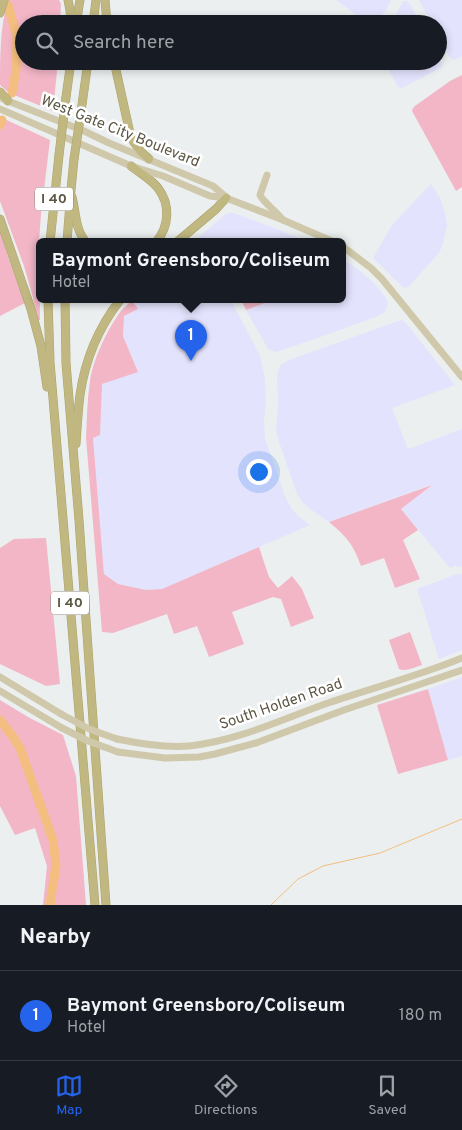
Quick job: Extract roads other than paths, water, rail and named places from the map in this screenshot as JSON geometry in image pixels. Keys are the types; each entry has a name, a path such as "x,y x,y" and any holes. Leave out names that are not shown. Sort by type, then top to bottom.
{"highway":[{"path":"0,13 4,0"},
{"path":"68,0 70,15"},
{"path":"78,15 80,0"},
{"path":"94,15 96,0"},
{"path":"105,0 107,15"},
{"name":"I 40","path":"50,238 69,70"},
{"name":"I 40","path":"67,238 74,159 87,70"},
{"path":"116,70 131,138 141,152 149,159"},
{"path":"0,92 8,101"},
{"path":"131,166 157,187 163,196 167,216 166,224 159,238"},
{"path":"71,190 76,220 84,238"},
{"path":"182,238 226,198"},
{"path":"0,218 32,309 41,346 60,471"},
{"name":"I 40","path":"48,303 50,362 60,471 62,522 96,905"},
{"name":"I 40","path":"65,303 66,363 106,905"},
{"path":"75,471 79,406 83,380 94,344 118,303"}],"main road":[{"name":"West Gate City Boulevard","path":"0,97 213,186 226,198"},
{"name":"West Gate City Boulevard","path":"0,109 131,166 163,176 210,196 226,198 325,238"},
{"path":"267,175 260,195 283,220"},
{"path":"346,249 382,279 462,377"},
{"name":"South Holden Road","path":"0,677 88,729 117,739 176,747 241,735 462,658"},
{"name":"South Holden Road","path":"0,691 88,742 118,752 165,758 199,757 256,743 344,710 462,670"}],"waterway":[{"path":"8,5 15,30"},
{"path":"12,93 16,70"},
{"path":"0,125 2,120"},
{"path":"0,720 20,748 53,840 56,865 50,905"},
{"path":"271,905 298,879 323,866 380,853 462,819"}],"place":[{"name":"Baymont Greensboro/Coliseum","path":"191,361"}]}
